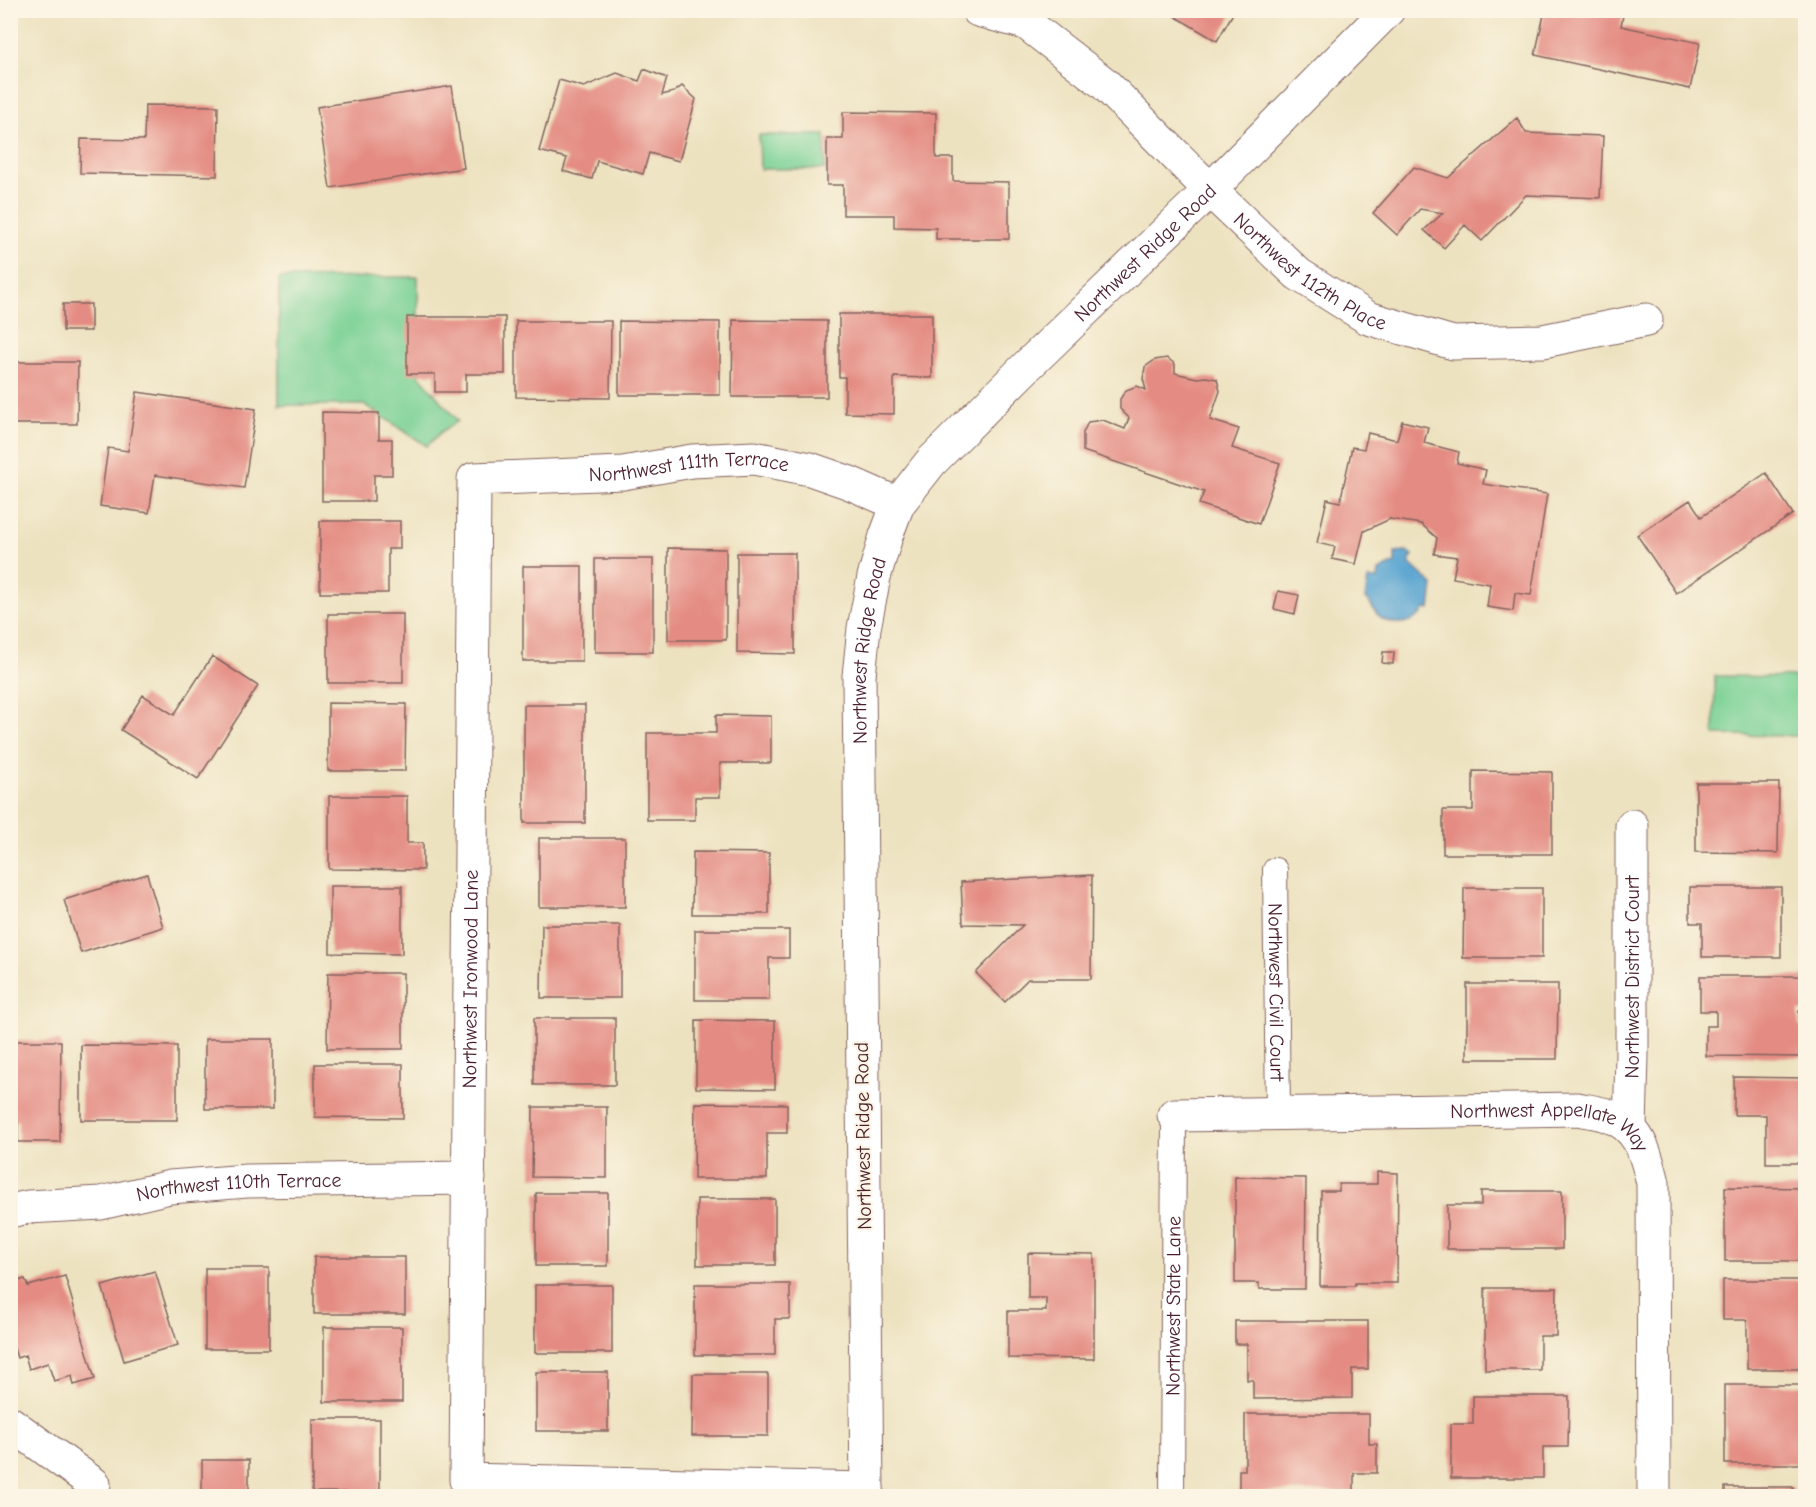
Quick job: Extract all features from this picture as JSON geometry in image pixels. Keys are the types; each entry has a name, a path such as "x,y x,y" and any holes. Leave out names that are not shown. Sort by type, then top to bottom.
{"street":[{"name":"Northwest 112th Place","path":"978,10 1026,23 1105,84 1210,190 1298,274 1368,318 1453,343 1544,341 1647,320"},
{"name":"Northwest Ridge Road","path":"867,1493 859,676 864,628 874,577 886,536 898,504 931,462 1034,359 1210,190 1388,10"},
{"name":"Northwest 111th Terrace","path":"474,479 623,473 692,461 754,458 810,469 898,504"},
{"name":"Northwest Ironwood Lane","path":"467,1488 474,479"},
{"name":"Northwest District Court","path":"1630,1127 1632,826"},
{"name":"Northwest Appellate Way","path":"1174,1115 1578,1109 1607,1115 1630,1127 1645,1151 1653,1183 1654,1497"},
{"name":"Northwest 110th Terrace","path":"10,1210 101,1203 170,1187 247,1181 469,1178"},
{"path":"10,1423 94,1484"},
{"path":"467,1488 867,1493"}],"lane":[{"name":"Northwest Civil Court","path":"1275,870 1278,1113"},
{"name":"Northwest State Lane","path":"1172,1497 1174,1115"}],"green space":[{"path":"759,135 825,135 825,169 760,169"},
{"path":"418,277 418,374 458,421 441,432 427,446 365,405 279,405 279,278"},
{"path":"1715,676 1805,677 1805,736 1714,735"}],"water":[{"path":"1407,552 1413,555 1410,564 1433,585 1430,610 1425,609 1412,620 1394,623 1382,619 1365,599 1368,579 1378,579 1379,571 1395,563 1395,553"}],"building":[{"path":"1164,10 1235,10 1217,41"},
{"path":"1545,10 1624,10 1621,26 1700,43 1690,89 1535,55"},
{"path":"644,69 667,78 662,95 674,92 682,86 696,99 679,161 649,153 643,174 597,161 592,179 563,171 567,158 539,151 559,80 584,87 617,73 639,81"},
{"path":"452,86 464,168 330,188 317,107"},
{"path":"145,105 218,106 217,176 80,173 81,139 144,140"},
{"path":"843,112 936,113 936,158 953,158 953,181 1009,182 1009,239 936,239 936,228 894,227 894,215 843,215 843,185 827,185 827,139 843,139"},
{"path":"1517,118 1526,133 1603,136 1600,198 1526,195 1482,241 1465,225 1444,248 1424,230 1443,213 1420,209 1397,235 1373,213 1414,167 1448,178"},
{"path":"63,304 91,304 91,331 63,331"},
{"path":"839,314 932,314 932,378 894,377 894,414 845,413 845,377 839,377"},
{"path":"407,317 505,317 505,374 466,374 466,392 435,392 435,374 407,374"},
{"path":"733,320 827,321 827,397 732,397"},
{"path":"516,321 611,321 610,398 516,397"},
{"path":"619,321 720,322 720,395 619,395"},
{"path":"1167,358 1175,364 1175,373 1197,378 1217,379 1220,391 1210,420 1239,429 1232,448 1280,463 1259,524 1199,504 1204,492 1083,451 1083,433 1088,422 1103,420 1125,429 1129,418 1120,409 1120,399 1126,390 1137,386 1146,390 1143,379 1145,367 1155,360"},
{"path":"10,362 78,362 77,424 10,424"},
{"path":"137,392 256,409 244,488 155,475 149,513 100,506 108,448 128,451"},
{"path":"322,412 379,413 379,439 392,439 392,475 374,475 374,501 322,501"},
{"path":"1402,421 1428,427 1424,443 1459,452 1457,463 1486,470 1483,484 1547,494 1531,595 1515,593 1513,611 1487,607 1490,584 1453,578 1457,557 1434,554 1437,538 1421,524 1390,519 1364,531 1356,564 1332,559 1335,547 1317,543 1327,499 1340,502 1352,447 1364,449 1368,433 1397,440"},
{"path":"1766,473 1793,514 1676,593 1637,535 1690,500 1701,517"},
{"path":"320,521 400,521 400,549 388,549 388,593 320,593"},
{"path":"668,548 726,549 726,640 668,640"},
{"path":"737,553 795,553 795,654 737,653"},
{"path":"595,559 653,559 653,652 595,652"},
{"path":"523,566 582,566 582,661 523,661"},
{"path":"1278,591 1299,595 1295,614 1274,609"},
{"path":"328,614 403,614 403,683 328,683"},
{"path":"1383,652 1394,652 1393,664 1382,663"},
{"path":"212,656 258,686 198,779 121,730 143,695 174,715"},
{"path":"328,703 406,704 405,771 328,771"},
{"path":"524,705 585,705 585,823 524,823"},
{"path":"716,715 771,716 771,763 720,763 720,797 695,797 695,820 647,820 647,733 716,733"},
{"path":"1473,771 1552,772 1552,854 1443,854 1443,810 1473,810"},
{"path":"1696,783 1779,783 1778,853 1696,852"},
{"path":"329,796 407,796 407,843 423,843 423,870 329,869"},
{"path":"539,838 625,838 625,907 539,907"},
{"path":"693,852 769,853 769,914 692,914"},
{"path":"147,874 163,927 81,953 64,900"},
{"path":"1092,875 1091,979 1028,979 1005,1002 976,973 1023,925 963,924 961,882"},
{"path":"330,886 402,886 402,954 330,953"},
{"path":"1690,887 1781,887 1781,957 1702,957 1702,923 1690,923"},
{"path":"1464,888 1542,888 1542,958 1463,958"},
{"path":"542,925 620,925 620,998 541,998"},
{"path":"695,930 789,930 789,958 769,958 769,1000 695,1000"},
{"path":"328,973 403,973 403,1049 327,1049"},
{"path":"1700,976 1806,976 1806,1011 1799,1011 1799,1026 1806,1026 1806,1057 1706,1056 1706,1026 1716,1026 1716,1011 1700,1011"},
{"path":"1467,984 1558,984 1557,1059 1467,1059"},
{"path":"534,1018 615,1018 615,1085 534,1085"},
{"path":"696,1020 775,1021 775,1089 696,1088"},
{"path":"205,1039 273,1039 273,1109 205,1109"},
{"path":"10,1041 61,1041 60,1142 18,1142 18,1121 10,1121"},
{"path":"81,1045 177,1046 177,1120 81,1120"},
{"path":"315,1064 403,1064 403,1118 315,1117"},
{"path":"1734,1077 1806,1078 1806,1163 1766,1163 1766,1115 1734,1115"},
{"path":"695,1103 787,1104 787,1133 767,1133 767,1179 694,1179"},
{"path":"533,1107 607,1107 607,1178 532,1177"},
{"path":"1377,1172 1398,1173 1397,1283 1320,1286 1321,1191 1339,1191 1339,1184 1377,1184"},
{"path":"1235,1177 1306,1178 1305,1289 1259,1289 1259,1283 1235,1283"},
{"path":"1725,1187 1805,1188 1805,1261 1725,1261"},
{"path":"1481,1191 1562,1191 1562,1249 1447,1249 1447,1205 1481,1205"},
{"path":"536,1193 608,1193 608,1266 536,1266"},
{"path":"697,1199 775,1199 775,1265 697,1265"},
{"path":"1028,1253 1094,1254 1094,1359 1008,1358 1008,1311 1046,1311 1046,1298 1028,1298"},
{"path":"314,1257 405,1257 405,1314 314,1314"},
{"path":"205,1268 269,1268 269,1349 205,1349"},
{"path":"155,1271 178,1345 124,1361 102,1286"},
{"path":"65,1276 95,1379 74,1385 72,1376 54,1381 48,1363 29,1369 25,1355 17,1358 10,1336 10,1283 25,1279 28,1286"},
{"path":"1723,1280 1806,1280 1806,1369 1747,1369 1747,1320 1723,1320"},
{"path":"695,1284 790,1284 790,1319 775,1319 775,1355 695,1355"},
{"path":"535,1285 612,1285 612,1353 535,1353"},
{"path":"1485,1288 1557,1288 1556,1336 1540,1336 1540,1370 1485,1370"},
{"path":"1235,1321 1368,1321 1368,1369 1352,1369 1352,1398 1253,1399 1253,1380 1247,1380 1247,1344 1235,1344"},
{"path":"324,1327 402,1327 402,1402 324,1402"},
{"path":"536,1372 608,1372 608,1431 536,1431"},
{"path":"693,1374 768,1374 768,1436 692,1436"},
{"path":"1725,1385 1806,1385 1806,1464 1725,1464"},
{"path":"1473,1396 1569,1396 1568,1447 1543,1447 1543,1478 1451,1478 1451,1424 1473,1424"},
{"path":"1245,1414 1369,1414 1369,1444 1377,1444 1377,1473 1354,1473 1354,1492 1239,1492 1239,1470 1245,1470"},
{"path":"312,1419 380,1419 380,1492 312,1492"},
{"path":"202,1460 249,1460 249,1496 148,1496 148,1494 202,1494"},
{"path":"1725,1487 1793,1487 1793,1496 1725,1496"}]}
